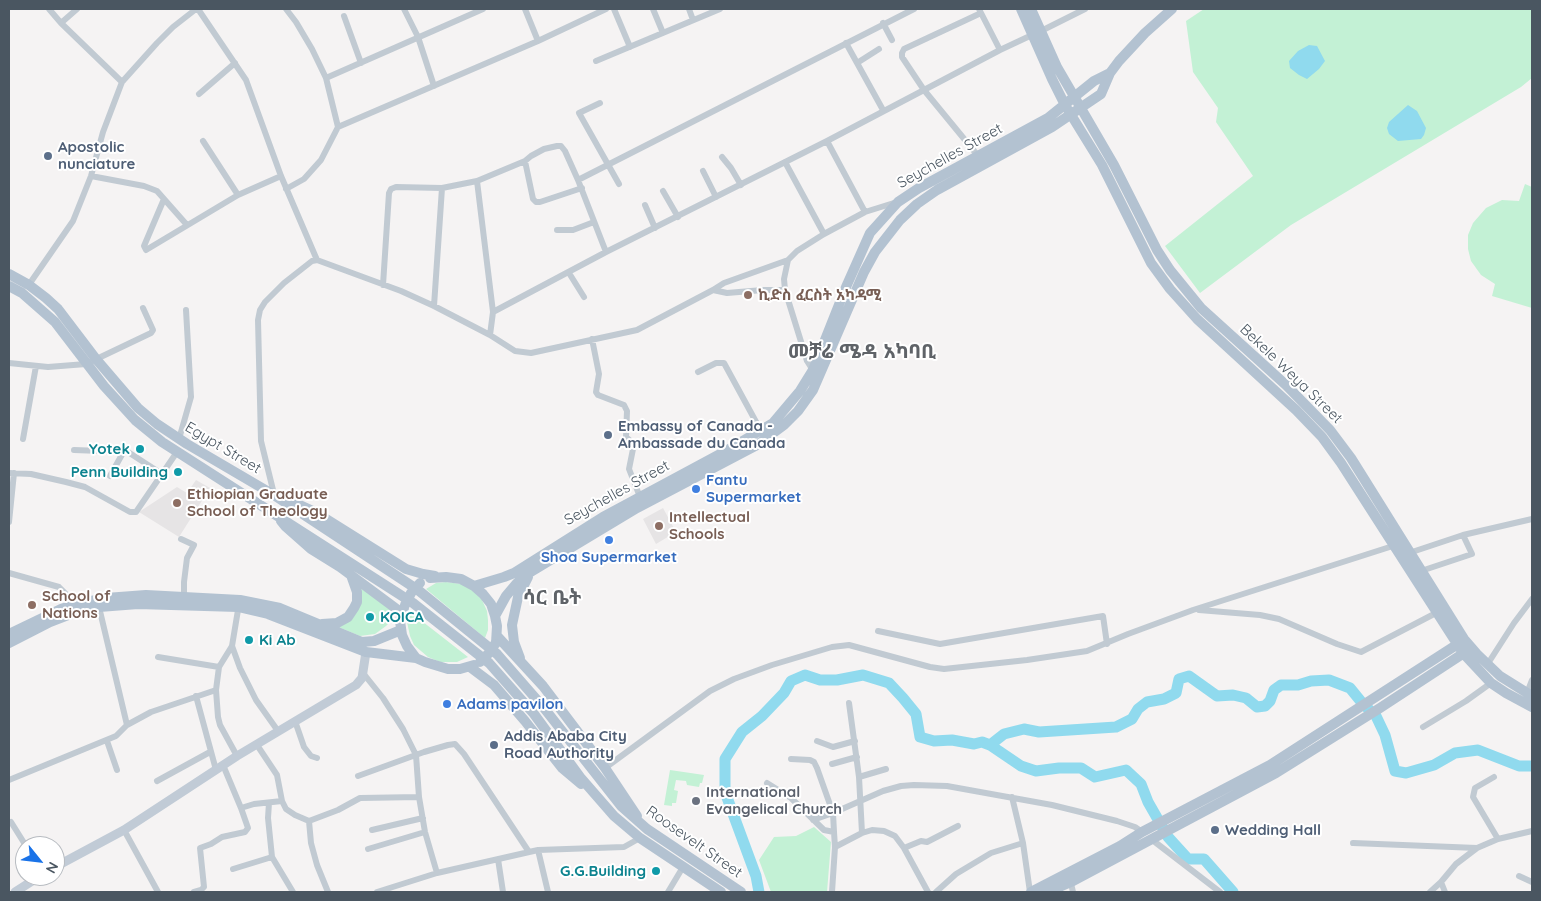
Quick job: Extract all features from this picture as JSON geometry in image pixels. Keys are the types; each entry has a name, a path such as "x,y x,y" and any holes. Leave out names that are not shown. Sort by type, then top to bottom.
{"main road":[{"path":"1021,9 1037,33"},
{"path":"1031,9 1037,33 1065,105 1102,165 1152,263 1170,289 1197,319 1296,410 1346,460"},
{"path":"1110,73 1145,33 1172,9"},
{"name":"Bekele Weya Street","path":"1037,33 1114,165 1157,250 1191,298 1308,407 1330,430 1346,460 1398,544 1409,553 1421,571 1464,646 1500,676 1530,694"},
{"name":"Seychelles Street","path":"495,616 506,596 529,573 637,508 757,445 773,434 798,410 813,390 816,373 863,247 879,223 898,202 919,188 1048,118 1094,81 1110,73"},
{"name":"Seychelles Street","path":"474,586 514,573 571,536 773,423 816,373 864,272 875,252 900,220 917,204 938,190 1052,127 1101,94 1110,73"},
{"name":"Egypt Street","path":"9,274 55,322 86,364 135,420 177,452 413,603 480,664"},
{"name":"Egypt Street","path":"9,286 25,289 46,298 58,309 96,359 138,408 157,424 178,439 275,496 496,644"},
{"path":"9,634 61,609 106,598 239,604 366,652 416,658 448,669 480,664 496,644 495,616 491,604 484,594 474,586 461,579 423,574 406,569 315,512 290,500 275,496"},
{"path":"276,514 285,526 301,541 403,609"},
{"path":"1398,544 1436,613 1447,629 1464,646 1471,663 1491,683 1506,694 1532,707"},
{"path":"521,661 514,642 513,618 518,597 529,573"},
{"path":"321,624 337,623 348,617 354,608 357,592 351,575"},
{"path":"416,658 407,646 401,630 403,609 411,593 420,583 425,579 435,576"},
{"path":"9,643 50,622 82,610 138,600 184,597 280,608 362,642 374,641 401,630"},
{"path":"1445,659 1447,629"},
{"path":"496,644 521,661 543,686 605,768 635,812 640,824"},
{"name":"Roosevelt Street","path":"496,644 607,790 640,824 737,889"},
{"path":"1171,822 1276,773 1380,708 1464,646"},
{"path":"1030,892 1071,883 1142,832 1160,828 1171,822 1270,765 1358,708 1445,659 1471,663"},
{"path":"480,664 494,685 569,775 590,790"},
{"name":"Roosevelt Street","path":"480,664 534,714 590,790 619,821 640,838 721,892"},
{"path":"1048,892 1071,883 1151,839 1160,828"}],"street":[{"path":"49,9 60,23 122,82"},
{"path":"60,23 76,9"},
{"path":"25,289 73,221 91,176 103,132 122,82 157,42 197,9 246,80 286,189 317,260"},
{"path":"286,9 312,49 326,78 338,127"},
{"path":"404,9 418,37 434,86"},
{"path":"326,78 483,9"},
{"path":"525,9 538,41"},
{"path":"286,189 304,179 321,160 338,127 538,41 606,9"},
{"path":"614,9 630,47"},
{"path":"653,9 663,33"},
{"path":"688,9 693,20"},
{"path":"596,61 720,9"},
{"path":"578,180 914,9"},
{"path":"493,312 606,252 828,141 883,110 1000,50 1085,9"},
{"path":"978,157 924,90 902,57 904,49 980,11 1000,50"},
{"path":"344,16 361,63"},
{"path":"884,24 892,40"},
{"path":"846,43 883,110"},
{"path":"857,63 879,49"},
{"path":"199,94 235,63"},
{"path":"600,103 578,113 606,165 619,184"},
{"path":"204,141 238,195"},
{"path":"828,141 865,212"},
{"path":"384,285 389,193 391,189 396,187 442,188 476,181 525,161 544,149 561,146 582,188 606,252"},
{"path":"722,157 741,185"},
{"path":"525,161 536,202 582,188"},
{"path":"785,162 824,234"},
{"path":"703,171 716,197"},
{"path":"91,176 144,186 157,191 187,225"},
{"path":"164,199 144,249 149,250 238,195 281,176"},
{"path":"476,181 493,312 490,335"},
{"path":"434,306 442,188"},
{"path":"663,191 678,217"},
{"path":"275,496 261,441 258,320 260,310 265,302 307,263 317,260 384,285 434,306 490,335 516,351 531,353 637,330 724,283 788,260 797,251 824,234 865,212 898,202"},
{"path":"644,205 655,228"},
{"path":"557,230 573,230 594,222"},
{"path":"788,260 784,278 785,290 806,361 816,373"},
{"path":"569,273 584,297"},
{"path":"714,290 727,293 785,290"},
{"path":"9,363 36,366 86,364 151,333 152,330 142,308"},
{"path":"178,439 191,397 186,310"},
{"path":"592,340 599,374 596,392 598,395 624,405 627,411 626,436 634,444 629,469 640,497"},
{"path":"698,372 716,363 724,364 761,431"},
{"path":"23,439 36,366"},
{"path":"74,450 124,451 137,457 162,474"},
{"path":"110,476 124,451"},
{"path":"9,522 11,473 30,474 85,487 130,512 136,512 140,509 177,452"},
{"path":"1409,553 1463,535 1532,519"},
{"path":"1421,571 1472,554 1463,535"},
{"path":"181,539 194,545 187,558 184,597"},
{"path":"605,768 710,691 734,679 832,647 849,646 944,669 1088,651 1193,610 1398,544"},
{"path":"9,573 59,587 76,604"},
{"path":"1487,664 1532,598"},
{"path":"237,756 220,725 216,690 219,667 232,646 239,604"},
{"path":"98,607 127,725"},
{"path":"1193,610 1260,615 1279,619 1337,644 1361,652 1436,613"},
{"path":"878,631 940,644 1102,616 1107,644"},
{"path":"232,646 240,668 256,700 278,731"},
{"path":"65,862 124,830 237,756 356,685 364,673 366,652"},
{"path":"158,658 219,667"},
{"path":"364,673 403,729 416,755 419,797 425,832 437,873"},
{"path":"1530,694 1532,680"},
{"path":"1423,727 1466,701 1491,683"},
{"path":"9,780 107,741 116,736 127,725 151,712 216,690"},
{"path":"194,892 204,887 200,848 222,837 246,832 248,828 241,808 210,752 196,696"},
{"path":"849,703 859,777 862,834"},
{"path":"294,721 304,747 311,756 317,758"},
{"path":"107,741 118,770"},
{"path":"816,742 833,746 855,741"},
{"path":"257,744 276,775 282,801 291,812 309,821 338,810 360,798 419,797"},
{"path":"358,776 416,755 455,744 529,852"},
{"path":"157,781 210,752"},
{"path":"832,764 857,757"},
{"path":"791,759 814,762 833,813 835,847 832,892"},
{"path":"859,777 886,769"},
{"path":"1494,778 1475,788 1473,797 1498,839"},
{"path":"767,783 791,798 824,830 834,832"},
{"path":"813,820 883,791 902,786 947,786 1012,796 1117,821 1135,827 1142,832"},
{"path":"1012,796 1030,892"},
{"path":"241,808 282,801"},
{"path":"269,803 268,818 272,856 292,892"},
{"path":"372,830 424,818"},
{"path":"309,821 313,850 328,892"},
{"path":"11,822 20,836"},
{"path":"904,848 921,842 927,842 958,826"},
{"path":"124,830 158,892"},
{"path":"835,847 872,830 884,831 895,836 904,848 928,892"},
{"path":"1430,892 1456,864 1478,848 1498,839 1532,831"},
{"path":"368,849 425,832"},
{"path":"377,892 437,873 538,850 624,847 640,838"},
{"path":"1151,839 1220,892"},
{"path":"936,892 956,874 991,852 1022,843"},
{"path":"1353,843 1478,848"},
{"path":"538,850 548,892"},
{"path":"233,869 272,856"},
{"path":"498,859 503,892"},
{"path":"668,892 683,867"},
{"path":"1519,876 1532,882"},
{"path":"1441,882 1445,892"}],"shaded area":[{"name":"Ethiopian Graduate School of Theology","path":"196,480 210,488 179,537 139,512 177,487 187,493"},
{"name":"Intellectual Schools","path":"663,508 676,532 656,544 643,519"}],"green space":[{"path":"1204,9 1532,9 1532,78 1521,87 1291,225 1200,293 1165,246 1253,176 1216,122 1218,108 1193,72 1186,21"},
{"path":"1525,184 1532,187 1532,308 1492,296 1495,284 1481,275 1471,261 1468,249 1468,235 1473,223 1486,208 1502,200 1519,201"},
{"path":"436,583 461,584 473,590 482,600 487,611 488,620 488,630 485,638 426,589"},
{"path":"358,587 385,603 393,611 394,618 375,634 360,636 336,626 344,623"},
{"path":"409,611 468,657 457,662 440,662 428,657 414,645 410,636 407,622"},
{"path":"670,770 704,775 699,787 687,785 686,781 676,780 674,790 678,791 676,803 672,803 672,806 664,805"},
{"path":"814,827 831,842 827,892 771,892 759,860 774,837 796,836"}],"water":[{"path":"1309,45 1317,46 1325,61 1307,79 1290,68 1289,61 1298,51"},
{"path":"1408,105 1417,111 1426,128 1421,139 1398,141 1389,134 1387,128 1389,122"}],"waterway":[{"path":"759,892 756,876 725,792 725,759 742,732 762,716 784,693 791,681 805,675 820,680 837,680 863,675 889,683 916,714 920,737 934,741 952,740 974,744 982,742 990,745 1004,734 1024,729 1039,732 1116,727 1132,719 1138,709 1147,702 1164,699 1176,693 1179,679 1189,676 1217,696 1233,695 1246,698 1257,707 1265,706 1270,701 1274,690 1281,685 1298,685 1311,681 1329,680 1350,688 1376,716 1385,735 1395,771 1406,773 1434,765 1455,753 1478,750 1519,766 1532,766"},
{"path":"990,745 1021,766 1036,771 1081,768 1095,777 1126,770 1141,784 1148,802 1168,837 1188,859 1204,859 1233,892"}],"place":[{"name":"Apostolic nunciature","path":"48,156"},
{"name":"ኪድስ ፈርስት አካዳሚ","path":"748,295"},
{"name":"Embassy of Canada - Ambassade du Canada","path":"608,435"},
{"name":"Yotek","path":"140,449"},
{"name":"Penn Building","path":"178,472"},
{"name":"Fantu Supermarket","path":"696,489"},
{"name":"Ethiopian Graduate School of Theology","path":"177,503"},
{"name":"Intellectual Schools","path":"659,526"},
{"name":"Shoa Supermarket","path":"609,540"},
{"name":"School of Nations","path":"32,605"},
{"name":"KOICA","path":"370,617"},
{"name":"Ki Ab","path":"249,640"},
{"name":"Adams pavilon","path":"447,704"},
{"name":"Addis Ababa City Road Authority","path":"494,745"},
{"name":"International Evangelical Church","path":"696,801"},
{"name":"Wedding Hall","path":"1215,830"},
{"name":"G.G.Building","path":"656,871"}],"district":[{"name":"መቻሬ ሜዳ አካባቢ","path":"862,352"},
{"name":"ሳር ቤት","path":"552,598"}]}
